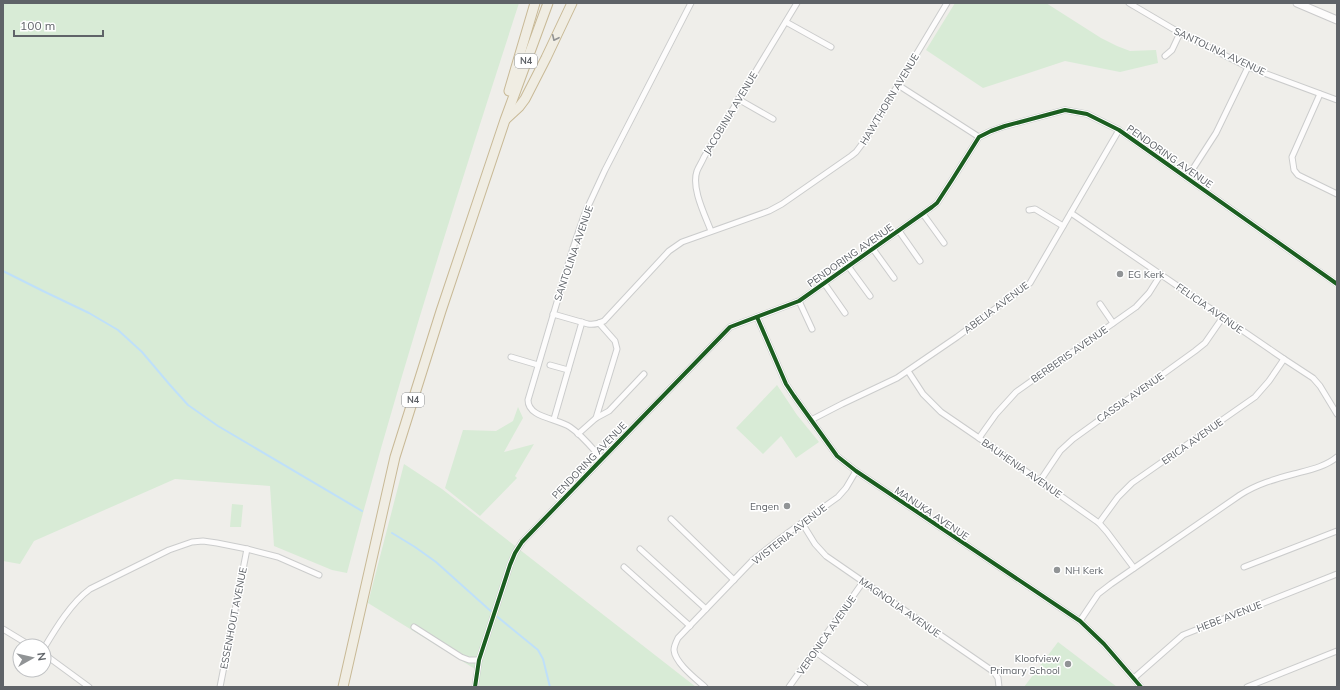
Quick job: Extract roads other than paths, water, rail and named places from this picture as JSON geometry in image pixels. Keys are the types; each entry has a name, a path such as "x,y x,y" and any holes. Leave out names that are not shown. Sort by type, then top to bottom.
{"highway":[{"path":"504,120 506,101 535,3"},
{"name":"N4","path":"343,687 395,457 504,120 548,3"},
{"path":"504,120 519,107 525,99 572,3"}],"main road":[{"path":"1297,3 1337,20"},
{"path":"1316,10 1337,15"}],"street":[{"name":"SANTOLINA AVENUE","path":"602,458 572,428 534,412 529,408 528,400 573,248 585,213 605,170 691,3"},
{"name":"JACOBINIA AVENUE","path":"711,231 696,188 697,171 797,3"},
{"name":"HAWTHORN AVENUE","path":"599,323 604,321 669,251 682,242 769,211 782,204 851,156 861,146 947,3"},
{"name":"SANTOLINA AVENUE","path":"1130,3 1180,33 1248,67 1337,100"},
{"path":"786,22 831,47"},
{"path":"1165,56 1172,50 1180,33"},
{"path":"1187,178 1216,133 1248,67"},
{"path":"898,85 979,137"},
{"path":"1320,94 1296,145 1292,156 1292,166 1298,175 1337,194"},
{"path":"738,100 773,120"},
{"name":"PENDORING AVENUE","path":"475,687 479,660 510,565 518,547 602,458 730,327 798,301 923,214 937,203 979,137 1005,126 1065,110 1087,114 1118,130 1336,283"},
{"name":"ABELIA AVENUE","path":"811,420 908,371 1030,283 1118,130"},
{"path":"1029,210 1035,209 1063,226"},
{"name":"FELICIA AVENUE","path":"1071,213 1313,378 1320,386 1337,414"},
{"path":"923,214 944,243"},
{"path":"898,231 920,260"},
{"path":"873,249 894,278"},
{"path":"848,266 870,296"},
{"name":"BERBERIS AVENUE","path":"979,438 996,414 1016,392 1113,323 1141,301 1149,293 1161,274"},
{"path":"824,283 845,313"},
{"path":"798,301 812,329"},
{"path":"1100,304 1113,323"},
{"path":"553,314 593,325 599,323 615,341 616,349 596,418"},
{"name":"MANUKA AVENUE","path":"757,317 786,384 837,456 856,471 1080,621 1104,644 1141,687"},
{"name":"CASSIA AVENUE","path":"1040,480 1060,451 1072,439 1205,343 1223,317"},
{"path":"554,420 582,322"},
{"path":"511,356 538,365"},
{"name":"ERICA AVENUE","path":"1099,523 1118,497 1132,483 1255,396 1269,381 1284,359"},
{"path":"550,365 568,370"},
{"name":"BAUHENIA AVENUE","path":"908,371 931,403 951,420 1040,480 1099,523 1108,532 1134,568"},
{"path":"578,434 596,418 609,411 644,374"},
{"path":"1080,621 1098,594 1252,487 1267,481 1320,467 1337,457"},
{"name":"WISTERIA AVENUE","path":"705,687 677,658 674,645 678,638 767,548 838,497 846,488 856,471"},
{"path":"671,519 734,580"},
{"name":"MAGNOLIA AVENUE","path":"802,523 815,544 826,556 994,672 998,678 999,687"},
{"path":"1244,567 1337,531"},
{"path":"51,638 74,605 83,595 98,584 169,550 192,542 202,541 247,549 284,558 319,575"},
{"name":"ESSENHOUT AVENUE","path":"220,687 247,549"},
{"path":"640,549 706,610"},
{"path":"624,568 690,626"},
{"name":"HEBE AVENUE","path":"1134,678 1183,635 1337,574"},
{"name":"VERONICA AVENUE","path":"789,687 863,582"},
{"path":"414,627 461,657 469,660 479,660"},
{"path":"3,629 18,638"},
{"path":"814,651 865,687"},
{"path":"1248,687 1337,651"},
{"path":"52,660 89,687"}],"waterway":[{"path":"3,271 89,313 118,330 142,352 188,405 218,426 362,511"},
{"path":"392,533 436,562 494,614 538,650 543,659 550,687"}],"place":[{"name":"EG Kerk","path":"1120,274"},
{"name":"Engen","path":"787,506"},
{"name":"NH Kerk","path":"1057,570"},
{"name":"Kloofview Primary School","path":"1068,664"}]}
